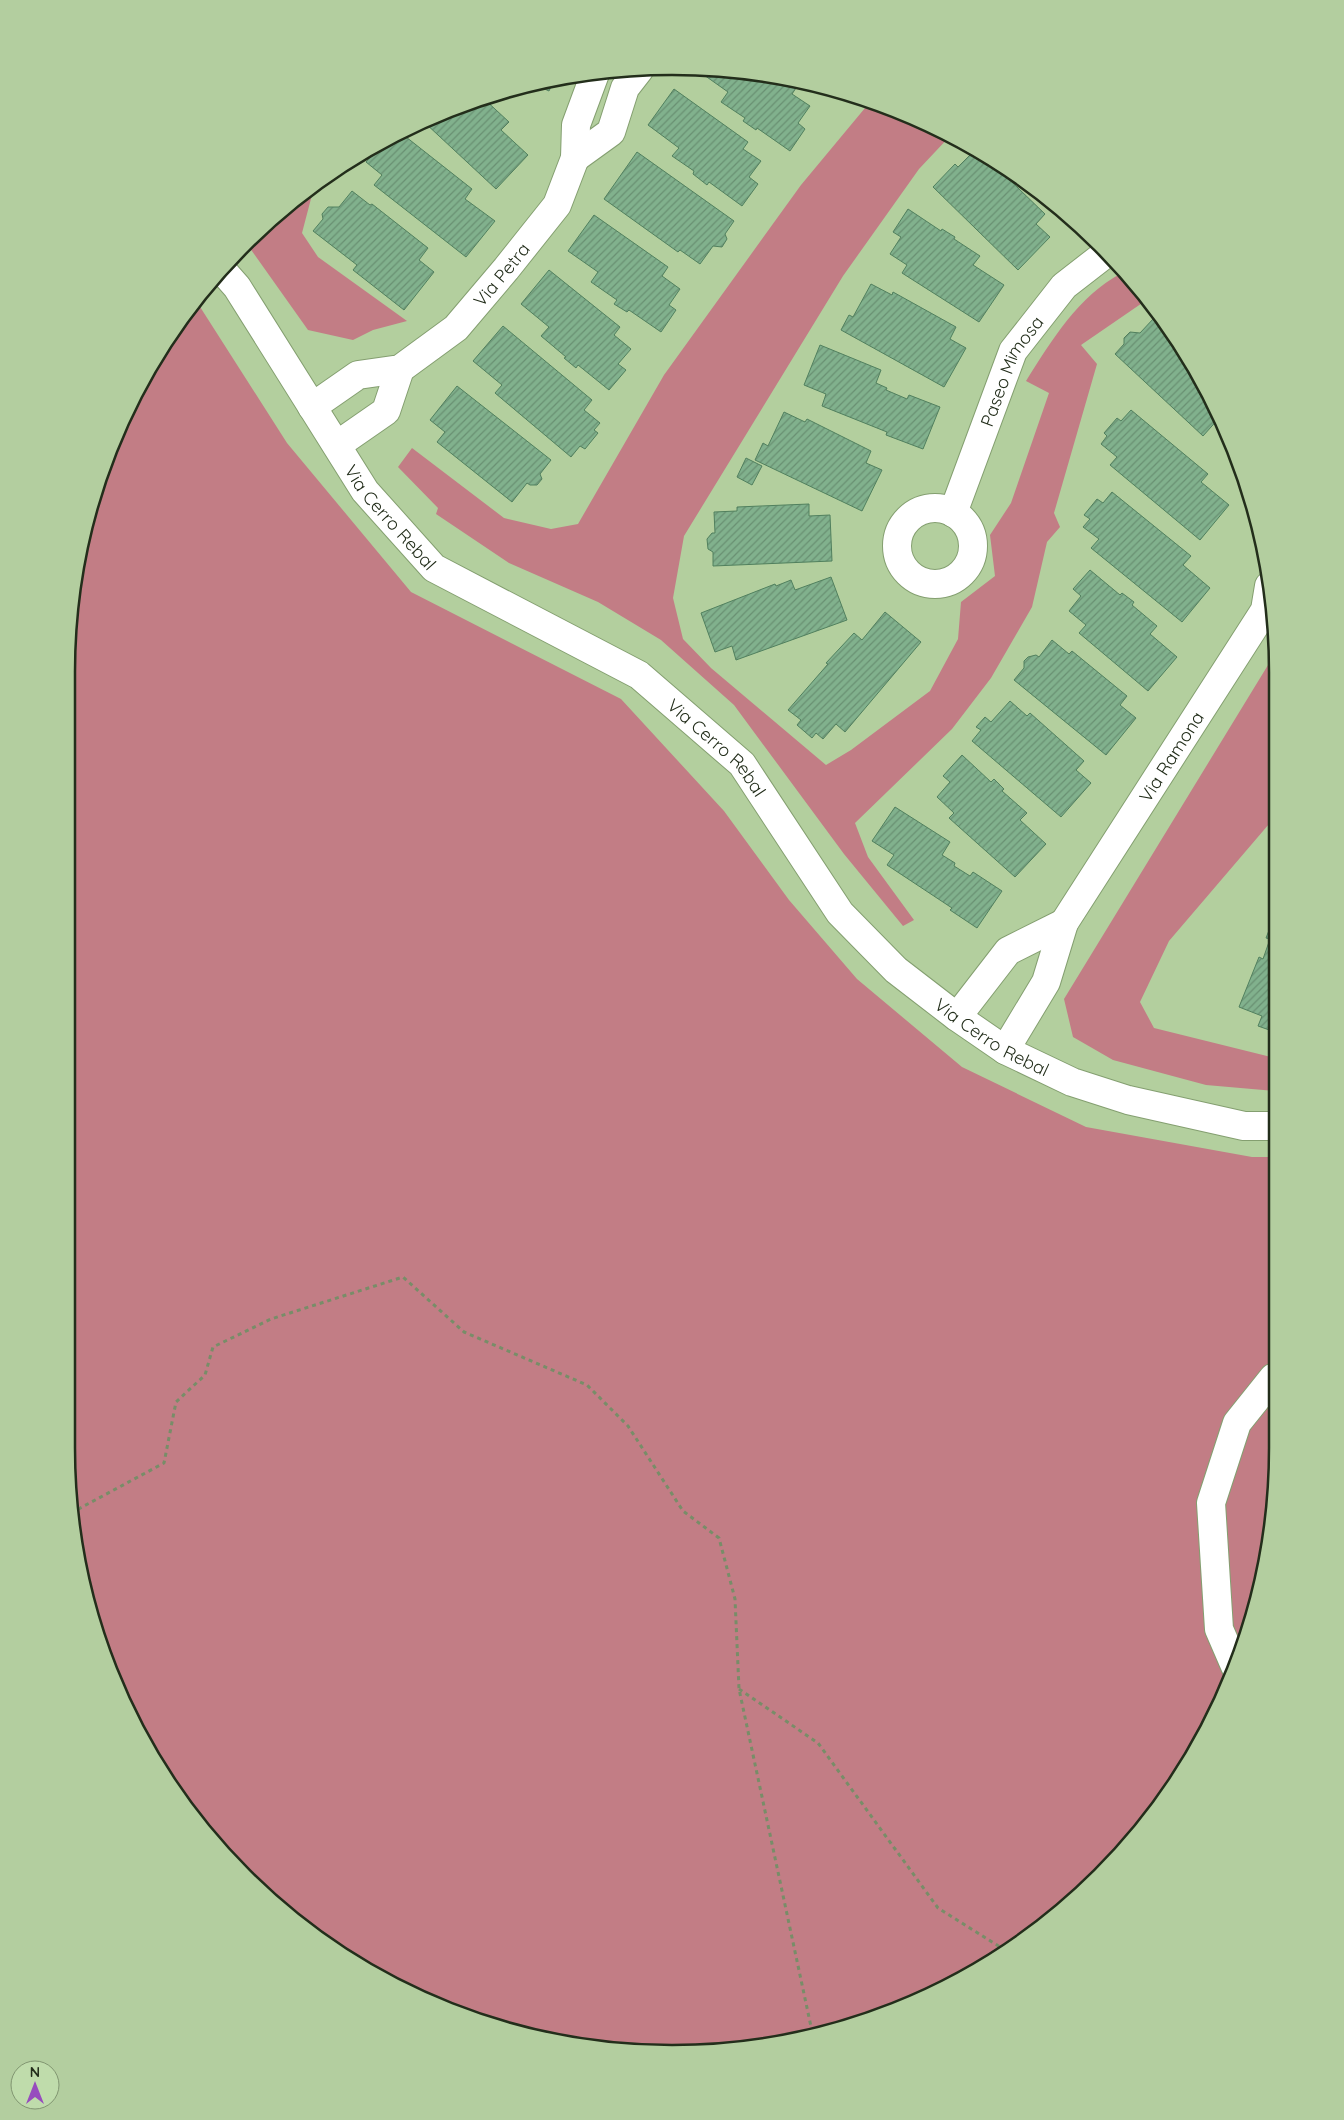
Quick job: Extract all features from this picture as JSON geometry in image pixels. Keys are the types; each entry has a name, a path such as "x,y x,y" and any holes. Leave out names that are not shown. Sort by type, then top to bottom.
{"street":[{"path":"575,158 611,132 632,79"},
{"name":"Via Petra","path":"312,407 358,375 400,369 456,328 557,205 575,158 576,125 593,80"},
{"name":"Paseo Mimosa","path":"953,513 1013,351 1064,286 1101,257"},
{"name":"Via Cerro Rebal","path":"226,275 236,287 365,491 434,568 639,675 742,764 840,913 896,970 957,1017 1005,1050 1072,1082 1128,1100 1244,1126 1269,1126"},
{"path":"337,445 386,411 400,369"},
{"name":"Via Ramona","path":"1005,1050 1046,982 1064,923 1265,608"},
{"path":"957,1017 1008,951 1064,923"},
{"path":"1231,1657 1219,1629 1211,1503 1237,1423 1269,1383"}],"path":[{"path":"78,1510 164,1463 176,1402 205,1375 213,1346 271,1319 403,1277 464,1332 587,1385 628,1426 683,1511 719,1538 735,1599 739,1689 811,2029"},
{"path":"739,1689 818,1743 938,1908 1000,1947"}],"shaded area":[{"path":"865,108 900,120 945,142 919,169 843,276 684,536 673,598 683,639 711,668 826,765 851,750 930,691 958,639 961,602 995,576 990,535 1011,503 1049,393 1026,381 1056,335 1079,306 1106,283 1118,275 1142,303 1081,345 1097,364 1054,513 1060,527 1047,542 1032,607 991,678 952,729 855,823 868,857 914,920 903,926 844,854 734,705 661,640 598,602 509,563 436,514 438,508 398,467 412,448 504,518 551,529 578,524 664,375 801,185"},
{"path":"312,196 302,233 318,257 407,321 373,330 353,340 308,330 251,249 278,223"},
{"path":"200,307 287,443 411,592 621,699 724,811 789,900 857,979 962,1067 1086,1127 1252,1157 1269,1157 1269,1448 1264,1526 1249,1603 1224,1676 1189,1747 1146,1811 1121,1842 1066,1897 1004,1944 970,1965 900,2000 827,2025 788,2034 711,2044 633,2044 556,2034 517,2025 444,2000 408,1983 373,1965 309,1922 278,1897 223,1842 176,1780 155,1746 120,1676 95,1603 86,1564 76,1487 75,672 80,594 95,517 120,444 155,373 198,309"},
{"path":"1269,664 1269,824 1169,941 1140,1002 1154,1028 1269,1057 1269,1091 1206,1085 1113,1060 1073,1037 1064,999"}],"building":[{"path":"705,76 750,80 796,88 792,94 810,106 798,123 805,129 790,151 757,128 756,130 743,121 745,118 721,102 728,92"},
{"path":"674,89 748,142 743,149 761,161 749,177 758,184 742,206 709,182 707,185 693,174 694,171 672,156 679,148 648,125"},
{"path":"489,104 509,122 501,130 528,155 496,189 429,127"},
{"path":"407,138 472,189 465,199 495,221 466,257 374,185 382,175 366,162 374,155"},
{"path":"637,152 734,221 725,234 727,239 722,247 713,246 700,264 680,250 678,252 604,199"},
{"path":"971,155 1010,180 1045,214 1036,224 1050,237 1018,270 933,187 955,164 958,167"},
{"path":"352,191 370,205 372,204 428,248 419,260 434,272 404,310 353,270 357,265 313,231 323,219 322,214 328,207 339,207"},
{"path":"908,209 941,231 942,229 955,237 954,239 980,256 973,265 1004,285 979,322 902,273 907,265 890,254 901,237 893,232"},
{"path":"594,215 668,267 662,276 680,289 669,305 676,310 661,332 629,310 627,312 614,304 617,300 591,282 598,272 568,251"},
{"path":"549,270 620,327 614,335 631,349 618,364 626,370 609,390 578,365 576,368 541,336 549,327 521,304"},
{"path":"871,284 892,295 893,292 956,327 950,339 966,348 944,387 841,330 849,315 853,317"},
{"path":"1153,319 1189,374 1214,423 1203,436 1115,354 1124,344 1124,338 1130,332 1140,333"},
{"path":"503,326 592,400 584,410 600,423 594,430 598,433 585,449 580,446 571,457 495,393 502,385 473,361"},
{"path":"820,345 881,370 876,383 887,388 886,390 907,399 909,395 940,407 923,449 886,435 887,432 822,406 826,394 804,385"},
{"path":"457,386 551,460 540,474 542,479 537,485 527,483 512,502 437,442 445,432 430,420"},
{"path":"1131,410 1208,474 1201,482 1229,505 1200,540 1110,465 1117,457 1101,444 1107,436 1104,433 1117,418 1121,421"},
{"path":"784,412 805,422 807,419 871,451 866,463 882,470 862,511 755,460 763,443 768,446"},
{"path":"746,458 762,466 752,485 737,477"},
{"path":"1112,492 1191,556 1183,565 1210,588 1182,622 1091,548 1099,539 1083,527 1090,519 1084,515 1097,499 1103,503"},
{"path":"809,504 809,516 830,515 832,561 713,566 713,552 708,549 707,539 712,533 715,533 714,512 737,511 737,507"},
{"path":"1090,570 1120,595 1122,593 1134,602 1132,605 1157,626 1150,634 1177,657 1148,691 1079,633 1086,625 1069,611 1081,596 1073,589"},
{"path":"831,577 847,620 736,660 732,646 715,652 701,613 775,584 776,586 791,580 795,590"},
{"path":"885,612 921,642 845,732 836,724 823,739 816,733 812,738 797,725 801,720 788,710 828,664 826,663 854,633 862,640"},
{"path":"1052,640 1069,654 1072,651 1127,696 1120,705 1136,718 1106,755 1014,680 1024,668 1024,661 1028,657 1036,655 1039,657"},
{"path":"1010,701 1027,716 1030,713 1084,761 1076,770 1091,783 1061,817 972,741 981,730 976,727 985,717 991,722"},
{"path":"962,755 991,782 994,779 1004,789 1002,791 1027,813 1020,820 1046,844 1015,877 949,818 954,813 937,797 950,782 943,776"},
{"path":"895,807 950,842 942,855 955,863 954,866 970,876 973,872 1002,891 977,928 950,910 952,908 887,865 894,855 872,841"},
{"path":"1269,942 1269,1030 1258,1026 1262,1016 1239,1007 1259,957 1263,959"}]}
